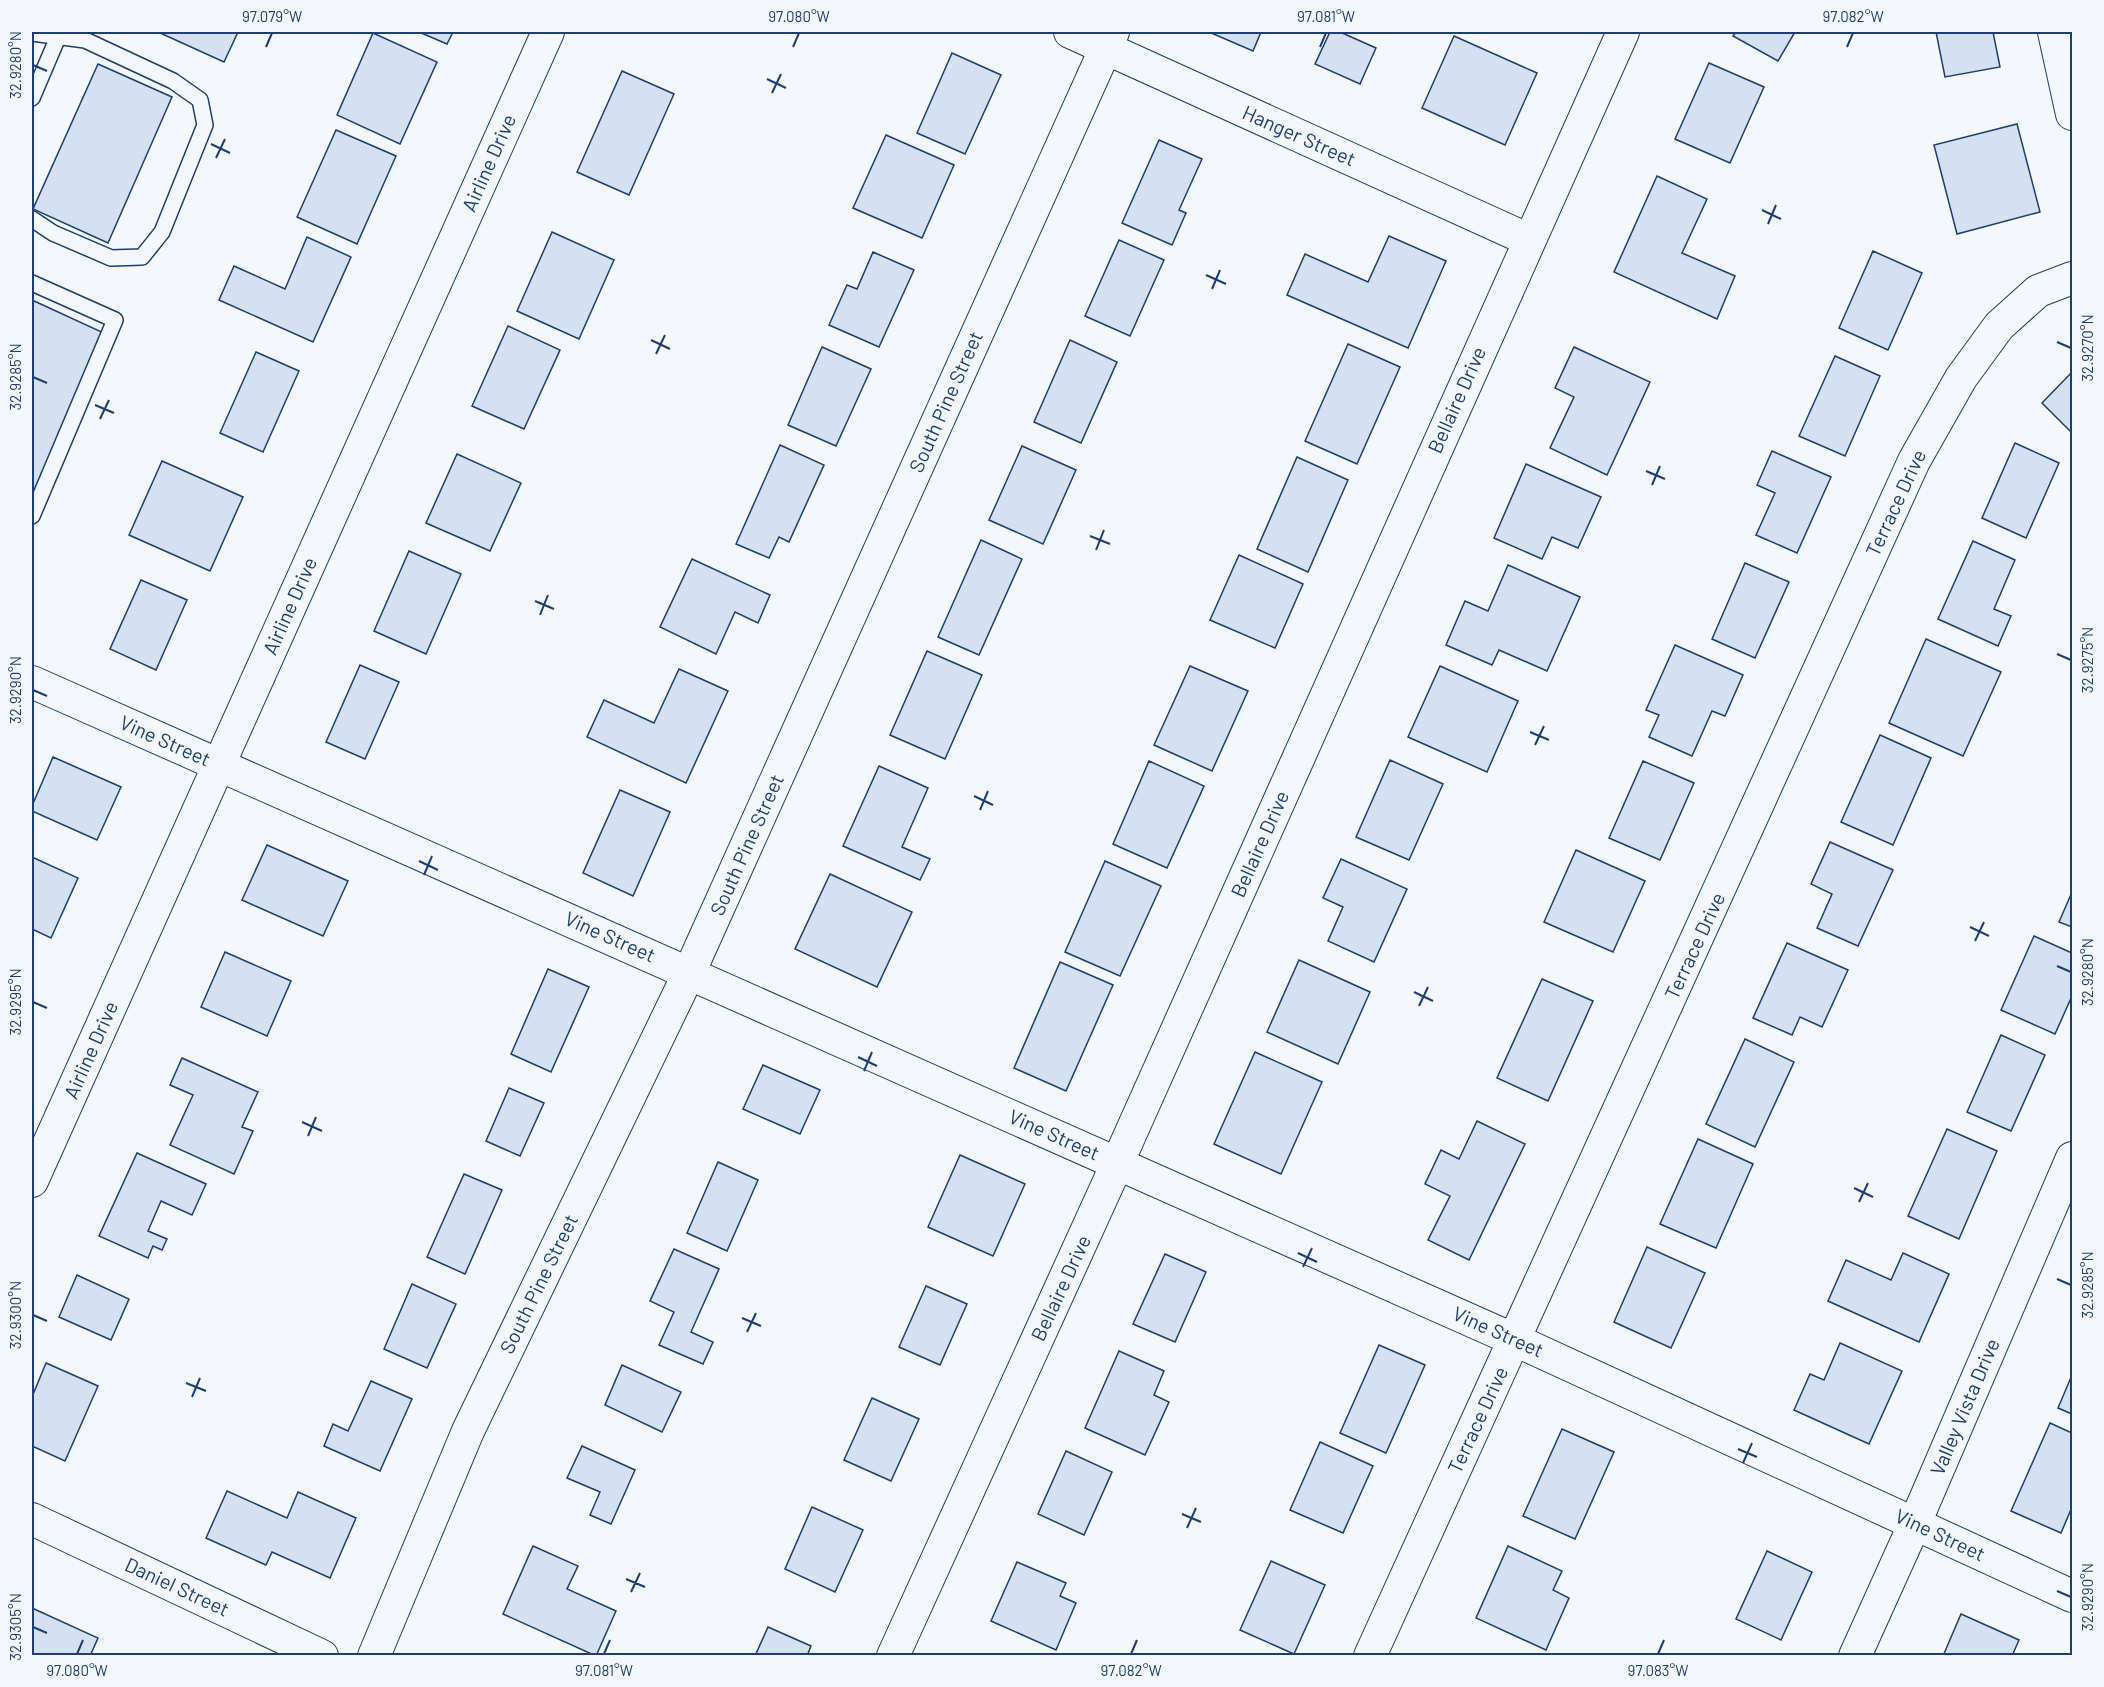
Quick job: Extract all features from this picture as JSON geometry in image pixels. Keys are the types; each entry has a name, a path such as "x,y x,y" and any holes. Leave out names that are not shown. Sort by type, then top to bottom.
{"street":[{"name":"Airline Drive","path":"32,1181 548,32"},
{"name":"Hanger Street","path":"1070,32 1109,40 1529,240"},
{"name":"Bellaire Drive","path":"893,1656 1117,1164 1623,32"},
{"path":"2054,32 2073,114"},
{"name":"South Pine Street","path":"374,1656 468,1431 689,973 1109,40"},
{"name":"Terrace Drive","path":"1370,1656 1914,462 1961,378 1999,326 2038,291 2073,278"},
{"name":"Vine Street","path":"32,682 1515,1340 2073,1596"},
{"name":"Valley Vista Drive","path":"1855,1656 2073,1158"},
{"name":"Daniel Street","path":"32,1519 322,1656"}],"lane":[{"path":"32,33 85,40 173,81 200,100 205,125 162,232 142,257 111,258 53,233 32,219"},
{"path":"32,98 58,37"},
{"path":"32,283 115,320 32,516"}],"building":[{"path":"158,32 238,32 224,62"},
{"path":"419,32 453,32 447,44"},
{"path":"1209,32 1261,32 1253,51"},
{"path":"1330,32 1340,32 1376,48 1360,84 1315,64"},
{"path":"1736,32 1795,32 1778,61 1733,36"},
{"path":"1936,32 1993,32 2000,67 1945,77"},
{"path":"373,33 437,62 400,144 337,115"},
{"path":"1454,36 1537,73 1505,145 1422,108"},
{"path":"952,53 1001,75 965,154 917,133"},
{"path":"1709,63 1764,87 1730,163 1675,139"},
{"path":"98,64 172,97 108,243 33,209"},
{"path":"622,71 674,94 629,195 577,172"},
{"path":"2017,124 2040,212 1957,234 1934,145"},
{"path":"336,130 396,156 357,244 297,217"},
{"path":"886,135 954,165 922,238 853,208"},
{"path":"1159,140 1202,159 1179,210 1186,213 1172,245 1122,223"},
{"path":"1657,176 1707,199 1682,253 1735,276 1717,319 1614,272"},
{"path":"552,232 614,260 579,339 517,311"},
{"path":"1389,236 1446,261 1408,348 1287,295 1305,254 1368,282"},
{"path":"307,237 351,257 313,342 219,300 234,266 285,289"},
{"path":"1119,240 1164,260 1130,336 1085,316"},
{"path":"1873,251 1922,273 1888,350 1839,328"},
{"path":"873,252 914,270 879,347 829,325 847,285 857,289"},
{"path":"32,300 106,334 32,498"},
{"path":"508,326 560,350 524,429 472,406"},
{"path":"1070,340 1117,362 1081,443 1034,422"},
{"path":"1348,344 1400,367 1357,464 1305,441"},
{"path":"822,347 871,369 836,446 788,425"},
{"path":"1574,347 1650,382 1607,475 1550,448 1574,397 1555,388"},
{"path":"256,352 299,371 263,452 220,433"},
{"path":"1835,356 1880,376 1845,456 1799,436"},
{"path":"2072,372 2072,433 2042,403"},
{"path":"2015,443 2059,463 2026,538 1982,518"},
{"path":"780,445 824,465 789,542 779,537 769,558 736,544"},
{"path":"1022,446 1076,470 1043,544 989,520"},
{"path":"1772,451 1831,477 1797,553 1756,535 1775,493 1757,485"},
{"path":"457,454 521,483 490,551 426,523"},
{"path":"1297,457 1348,480 1308,572 1257,549"},
{"path":"162,461 243,497 210,571 129,535"},
{"path":"1526,464 1601,497 1578,548 1552,537 1542,559 1494,538"},
{"path":"981,540 1022,559 979,655 938,637"},
{"path":"1973,541 2015,560 1994,609 2011,616 1998,646 1938,619"},
{"path":"409,551 461,574 426,654 374,631"},
{"path":"1239,555 1303,584 1275,648 1210,620"},
{"path":"692,559 770,595 758,623 735,612 716,654 660,627"},
{"path":"1745,563 1789,582 1755,658 1712,639"},
{"path":"1508,565 1580,597 1547,671 1499,650 1492,665 1446,645 1465,601 1488,611"},
{"path":"141,580 187,600 156,670 110,649"},
{"path":"1926,639 2001,672 1963,756 1889,723"},
{"path":"1675,645 1743,675 1725,716 1712,711 1692,756 1649,737 1659,715 1646,710"},
{"path":"927,651 982,675 945,759 890,735"},
{"path":"360,665 399,682 365,759 326,742"},
{"path":"1190,666 1248,691 1212,771 1154,745"},
{"path":"1440,666 1518,701 1487,772 1408,737"},
{"path":"679,669 728,691 686,783 587,737 604,700 654,723"},
{"path":"1880,735 1931,758 1893,845 1841,822"},
{"path":"53,757 121,787 97,840 32,811 32,806"},
{"path":"1390,760 1443,784 1409,860 1356,837"},
{"path":"1149,761 1204,786 1167,868 1113,844"},
{"path":"1643,761 1694,783 1660,860 1609,838"},
{"path":"879,766 928,788 902,847 930,859 920,880 843,846"},
{"path":"620,790 670,812 633,896 583,873"},
{"path":"1830,842 1893,870 1858,946 1817,928 1832,894 1811,884"},
{"path":"267,845 348,881 323,936 242,900"},
{"path":"1576,850 1645,881 1613,952 1544,922"},
{"path":"32,857 78,878 51,938 32,929"},
{"path":"1341,859 1407,889 1374,962 1328,941 1343,907 1323,898"},
{"path":"1105,861 1161,886 1120,976 1065,952"},
{"path":"830,874 912,912 877,987 795,949"},
{"path":"2072,892 2072,927 2059,922"},
{"path":"2034,936 2072,953 2072,996 2055,1034 2001,1010"},
{"path":"1787,943 1848,970 1822,1027 1800,1017 1792,1035 1753,1018"},
{"path":"225,952 291,981 267,1036 201,1007"},
{"path":"1299,960 1370,992 1338,1064 1267,1032"},
{"path":"1060,962 1113,985 1066,1091 1014,1068"},
{"path":"548,969 589,987 551,1072 511,1054"},
{"path":"1542,979 1593,1001 1548,1101 1497,1078"},
{"path":"2001,1035 2045,1055 2011,1131 1967,1112"},
{"path":"1745,1039 1794,1062 1755,1147 1706,1124"},
{"path":"1255,1052 1322,1082 1281,1174 1214,1144"},
{"path":"182,1058 258,1092 242,1127 253,1131 234,1174 170,1145 193,1095 170,1085"},
{"path":"763,1065 820,1090 800,1134 743,1109"},
{"path":"509,1088 544,1103 520,1156 486,1141"},
{"path":"1477,1121 1525,1144 1469,1260 1428,1240 1450,1196 1425,1184 1441,1150 1459,1159"},
{"path":"1947,1129 1997,1151 1959,1239 1908,1216"},
{"path":"1698,1139 1753,1164 1716,1248 1660,1224"},
{"path":"137,1153 206,1184 192,1215 161,1201 148,1231 167,1239 162,1250 153,1246 148,1258 99,1236"},
{"path":"960,1155 1025,1184 993,1256 928,1227"},
{"path":"718,1162 758,1180 727,1251 687,1233"},
{"path":"464,1174 502,1190 465,1274 427,1257"},
{"path":"1647,1247 1705,1273 1671,1348 1614,1322"},
{"path":"674,1249 719,1269 691,1332 713,1342 703,1364 659,1345 674,1312 650,1301"},
{"path":"1903,1253 1949,1274 1919,1342 1828,1301 1846,1260 1891,1280"},
{"path":"1165,1254 1206,1272 1175,1342 1133,1324"},
{"path":"77,1275 129,1299 111,1340 59,1317"},
{"path":"412,1284 456,1304 427,1368 384,1349"},
{"path":"926,1286 967,1304 940,1365 899,1347"},
{"path":"1840,1343 1902,1371 1869,1444 1794,1410 1810,1374 1824,1380"},
{"path":"1379,1345 1425,1365 1386,1453 1340,1433"},
{"path":"1119,1351 1164,1371 1154,1395 1169,1402 1145,1455 1085,1428"},
{"path":"46,1363 98,1386 65,1461 32,1446 32,1397"},
{"path":"622,1365 681,1392 662,1432 605,1405"},
{"path":"2072,1375 2072,1414 2058,1408"},
{"path":"371,1381 412,1399 380,1471 324,1446 333,1424 348,1431"},
{"path":"872,1398 919,1419 891,1481 844,1460"},
{"path":"2050,1423 2072,1433 2072,1507 2061,1533 2011,1511"},
{"path":"1562,1429 1614,1452 1575,1539 1523,1516"},
{"path":"1320,1442 1373,1466 1343,1533 1290,1510"},
{"path":"582,1446 635,1470 611,1524 590,1515 600,1492 567,1478"},
{"path":"1066,1451 1112,1472 1084,1535 1038,1514"},
{"path":"227,1491 287,1518 298,1492 356,1518 330,1578 272,1552 266,1565 206,1538"},
{"path":"812,1507 863,1530 835,1592 785,1569"},
{"path":"533,1546 578,1566 567,1589 616,1611 596,1656 503,1614"},
{"path":"1508,1546 1562,1571 1553,1590 1569,1598 1546,1650 1476,1618"},
{"path":"1767,1551 1812,1572 1781,1640 1736,1619"},
{"path":"1271,1561 1325,1585 1294,1654 1240,1630"},
{"path":"1017,1562 1066,1583 1060,1596 1076,1603 1056,1650 991,1621"},
{"path":"32,1608 98,1638 90,1656 32,1656"},
{"path":"1961,1614 2019,1640 2012,1656 1943,1656"},
{"path":"768,1627 811,1646 807,1656 755,1656"}]}
